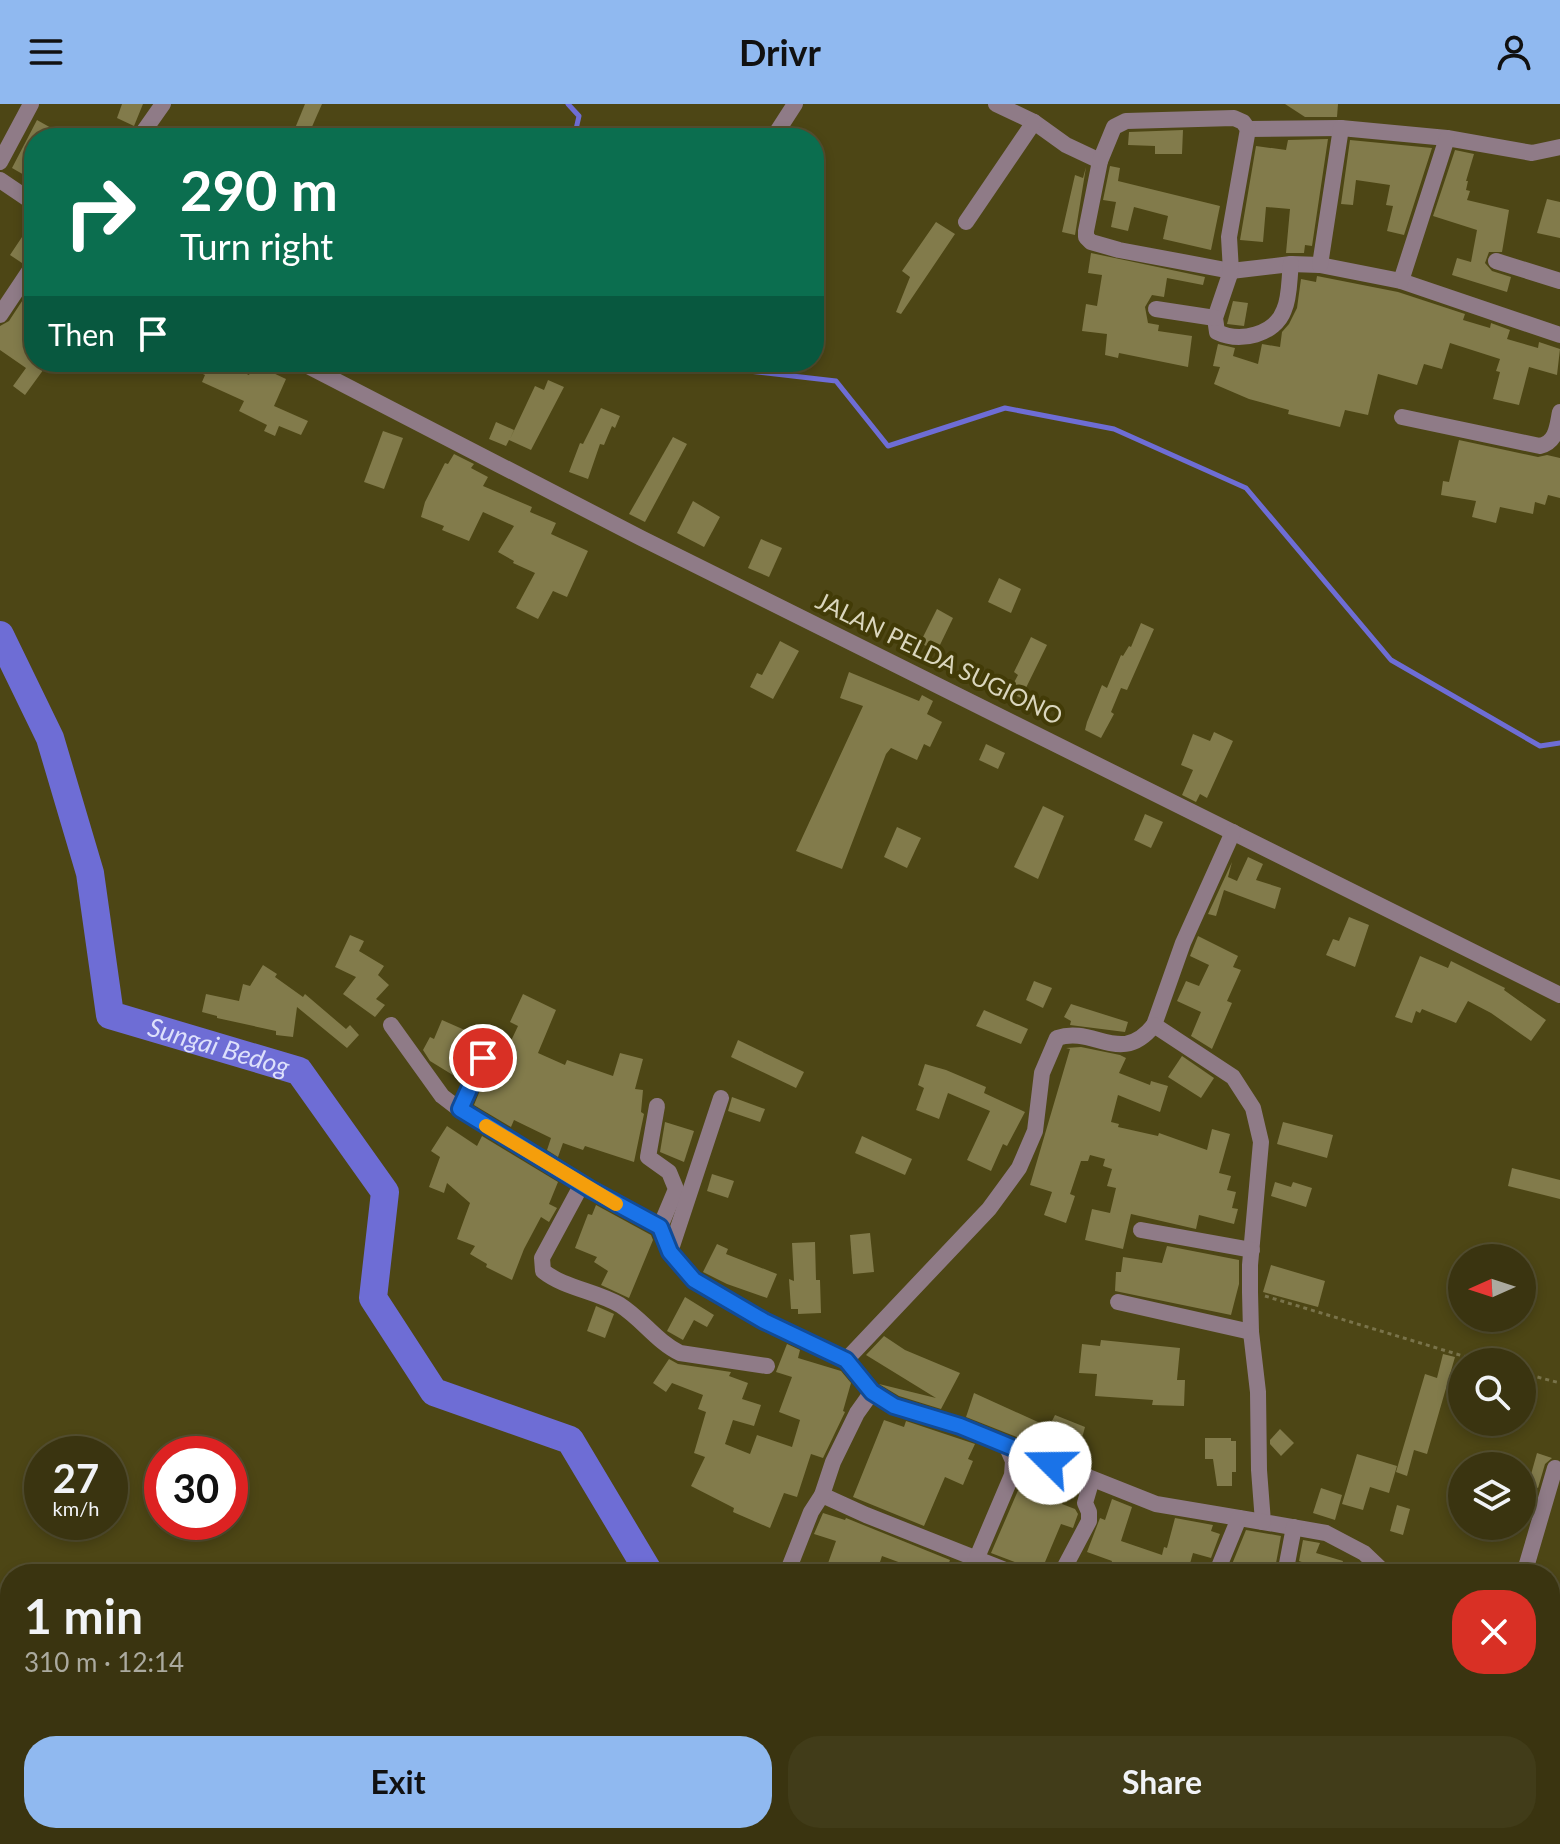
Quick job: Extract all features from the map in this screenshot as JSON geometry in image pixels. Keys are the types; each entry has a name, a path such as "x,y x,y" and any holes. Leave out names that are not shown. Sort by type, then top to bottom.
{"street":[{"path":"0,162 31,104"},
{"path":"146,128 163,104"},
{"path":"779,128 795,104"},
{"path":"996,104 1034,122 1066,145 1100,161"},
{"path":"1291,264 1285,309 1276,324 1254,336 1217,332 1215,318 1231,271 1229,237 1248,129 1238,111 1126,121 1114,127 1100,161 1086,231 1086,237 1091,242 1231,271 1291,264 1320,265 1401,281 1560,335"},
{"path":"966,222 1034,122"},
{"path":"1248,129 1341,128 1447,138 1532,153 1560,147"},
{"path":"1320,265 1341,128"},
{"path":"1401,281 1447,138"},
{"path":"0,180 24,196"},
{"path":"1496,261 1560,281"},
{"path":"0,315 24,279"},
{"path":"1156,309 1215,318"},
{"name":"JALAN PELDA SUGIONO","path":"319,372 641,538 1560,995"},
{"path":"1402,417 1540,446 1554,438 1560,412"},
{"path":"846,1360 989,1209 1019,1168 1035,1131 1042,1073 1057,1038 1069,1034 1119,1045 1134,1044 1147,1035 1154,1025 1183,943 1233,832"},
{"path":"391,1025 442,1096 582,1184 660,1227 670,1252 694,1280 764,1321 846,1360 872,1392 894,1406 960,1426 1156,1504 1326,1533 1364,1553 1376,1564"},
{"path":"1154,1025 1233,1077 1253,1108 1261,1142 1250,1292 1263,1522"},
{"path":"460,1109 483,1058"},
{"path":"670,1252 721,1098"},
{"path":"657,1106 648,1157 669,1172 676,1189 660,1227"},
{"path":"582,1184 542,1258 543,1271 617,1303 668,1347 680,1353 767,1366"},
{"path":"1141,1230 1252,1250"},
{"path":"1118,1302 1251,1332"},
{"path":"791,1564 811,1512 822,1495 833,1462 857,1413 872,1392"},
{"path":"975,1564 1012,1475 1013,1461 1006,1445"},
{"path":"1527,1564 1555,1468"},
{"path":"1066,1564 1089,1521 1085,1503 1092,1479"},
{"path":"822,1495 970,1564"},
{"path":"1220,1564 1239,1518"},
{"path":"1287,1564 1294,1527"}],"path":[{"path":"1250,1292 1448,1351"},
{"path":"1536,1377 1560,1383"}],"building":[{"path":"122,104 143,104 134,126 117,118"},
{"path":"305,104 322,104 311,128 295,128"},
{"path":"1285,104 1338,104 1337,117 1305,117"},
{"path":"37,120 51,128 33,128"},
{"path":"1183,130 1182,154 1155,154 1155,146 1128,145 1129,132"},
{"path":"1328,139 1312,246 1305,245 1304,253 1286,253 1290,209 1266,207 1263,242 1240,240 1256,146 1286,150 1288,140"},
{"path":"1350,140 1432,148 1404,235 1387,231 1393,206 1386,205 1390,185 1356,180 1353,205 1341,204"},
{"path":"24,145 24,175 12,168"},
{"path":"1455,150 1474,154 1466,181 1466,190 1470,191 1467,200 1509,210 1502,252 1489,252 1485,263 1492,271 1511,277 1507,292 1452,275 1457,258 1471,262 1477,230 1433,216"},
{"path":"1110,166 1120,168 1118,181 1220,206 1211,250 1163,239 1168,216 1134,207 1128,231 1111,227 1116,202 1103,200"},
{"path":"1086,167 1075,235 1062,232 1075,175 1083,178"},
{"path":"1547,199 1560,202 1560,238 1537,233"},
{"path":"936,222 955,234 901,314 896,312 910,277 902,271"},
{"path":"24,234 24,260 22,263 10,255"},
{"path":"1091,253 1205,277 1203,285 1167,278 1164,297 1152,295 1145,307 1148,323 1159,325 1158,331 1192,336 1188,367 1119,353 1118,358 1105,355 1107,334 1082,331 1086,304 1097,306 1102,275 1088,273"},
{"path":"1317,276 1398,292 1465,314 1463,320 1490,328 1491,323 1510,330 1507,339 1538,348 1539,342 1560,349 1557,375 1529,367 1519,405 1493,399 1500,359 1450,343 1442,369 1424,364 1417,385 1378,374 1368,415 1345,410 1340,427 1288,414 1289,410 1249,399 1214,384 1220,367 1213,366 1218,344 1235,348 1233,356 1258,364 1262,344 1280,347 1282,332 1297,308 1301,279 1316,282"},
{"path":"24,298 24,367 0,350 0,326 9,321"},
{"path":"1233,301 1248,303 1244,326 1227,324"},
{"path":"24,371 42,372 25,395 13,386"},
{"path":"199,372 242,372 249,375 250,372 271,372 286,379 274,406 308,421 301,435 279,426 275,436 264,431 267,425 239,411 244,401 202,382 205,375"},
{"path":"548,380 564,387 531,450 509,440 506,446 489,439 496,422 514,430 510,439 535,386 544,390"},
{"path":"601,408 620,416 604,445 600,444 588,479 569,472 580,443 583,444"},
{"path":"383,431 403,438 384,489 364,482"},
{"path":"673,437 687,444 645,522 629,514"},
{"path":"1459,440 1538,457 1547,455 1560,458 1560,498 1548,495 1545,505 1535,502 1533,514 1500,507 1496,523 1472,517 1476,501 1441,495 1443,481 1449,482"},
{"path":"454,454 474,464 471,468 488,477 483,486 532,507 530,512 556,523 551,534 588,551 567,597 553,591 538,619 516,608 535,573 498,552 514,526 483,512 469,541 421,517 425,502 445,463 448,464"},
{"path":"693,501 720,517 704,547 677,533"},
{"path":"761,539 782,548 769,577 748,568"},
{"path":"999,578 1021,589 1011,613 988,602"},
{"path":"937,609 953,618 937,651 920,643"},
{"path":"1141,623 1154,629 1127,690 1121,688 1111,712 1114,714 1101,738 1085,730 1087,722 1102,685 1107,688 1121,655 1131,647"},
{"path":"1031,637 1047,645 1021,698 1009,692 1018,675 1014,672"},
{"path":"780,641 799,651 773,699 750,687 757,673 762,675"},
{"path":"849,672 919,701 922,695 933,701 927,714 942,722 930,747 924,744 917,760 891,748 886,754 842,869 796,851 863,706 840,698"},
{"path":"1214,732 1233,741 1207,798 1200,794 1196,802 1182,795 1193,770 1181,765 1193,734 1210,741"},
{"path":"986,744 1005,753 998,769 979,760"},
{"path":"1043,806 1064,816 1038,879 1014,867"},
{"path":"1145,814 1163,822 1151,848 1134,840"},
{"path":"897,827 921,838 907,868 884,857"},
{"path":"1248,857 1263,864 1256,880 1281,888 1275,909 1224,890 1216,916 1208,914 1232,862 1228,877 1237,881"},
{"path":"1349,917 1369,925 1355,967 1326,955 1333,939 1339,941"},
{"path":"350,935 364,941 359,951 384,966 378,975 389,985 376,999 385,1005 375,1017 343,994 356,977 335,967"},
{"path":"1198,936 1238,956 1233,967 1241,970 1227,1001 1232,1003 1212,1049 1191,1036 1201,1012 1177,1001 1186,981 1199,986 1209,965 1190,956"},
{"path":"1420,956 1448,968 1451,961 1505,988 1546,1020 1531,1041 1468,1001 1456,1023 1422,1009 1420,1013 1416,1011 1412,1023 1395,1017"},
{"path":"263,965 303,997 305,994 346,1029 350,1025 359,1035 347,1048 297,1007 293,1037 276,1035 276,1031 202,1012 206,994 239,1001 243,984 250,986"},
{"path":"1034,981 1052,988 1043,1008 1026,1000"},
{"path":"523,994 556,1010 538,1053 565,1065 567,1060 613,1076 620,1053 643,1059 635,1089 643,1090 641,1112 644,1114 634,1162 585,1146 583,1150 563,1143 558,1157 547,1150 551,1138 514,1120 511,1127 474,1105 494,1056 502,1060 518,1026 510,1022"},
{"path":"1071,1004 1128,1022 1125,1032 1070,1025 1071,1021 1064,1017"},
{"path":"984,1010 1028,1029 1021,1044 976,1026"},
{"path":"442,1020 476,1035 471,1046 477,1049 461,1080 430,1061 423,1050 430,1037 434,1039"},
{"path":"738,1040 804,1072 796,1088 731,1057"},
{"path":"1081,1047 1120,1055 1126,1058 1119,1073 1150,1085 1151,1081 1168,1086 1160,1112 1118,1095 1111,1122 1119,1124 1118,1127 1158,1136 1159,1133 1207,1150 1212,1129 1230,1134 1219,1173 1231,1176 1227,1190 1236,1192 1232,1208 1238,1209 1234,1224 1199,1215 1196,1229 1131,1214 1123,1249 1085,1240 1092,1209 1110,1213 1116,1188 1107,1186 1112,1169 1103,1166 1105,1159 1090,1155 1088,1161 1081,1161 1070,1194 1075,1196 1066,1223 1044,1215 1052,1192 1030,1185 1070,1049 1066,1048"},
{"path":"1182,1056 1214,1078 1201,1098 1168,1077"},
{"path":"925,1064 986,1087 984,1093 1025,1112 1007,1146 1003,1144 991,1171 967,1160 990,1111 948,1093 939,1119 916,1110 924,1088 918,1085"},
{"path":"732,1097 765,1109 760,1122 728,1111"},
{"path":"665,1122 694,1131 684,1162 660,1152"},
{"path":"1283,1122 1333,1135 1327,1158 1277,1144"},
{"path":"447,1126 477,1146 482,1136 558,1182 549,1204 557,1208 549,1222 541,1217 512,1280 486,1267 487,1264 470,1254 475,1246 457,1239 470,1203 447,1183 444,1193 429,1187 440,1157 431,1151"},
{"path":"862,1136 912,1159 905,1175 855,1153"},
{"path":"1512,1168 1560,1180 1560,1199 1508,1186"},
{"path":"712,1174 734,1181 728,1198 707,1191"},
{"path":"1275,1182 1291,1187 1293,1182 1312,1188 1306,1207 1271,1196"},
{"path":"596,1205 651,1235 653,1240 629,1298 601,1285 608,1271 594,1262 597,1257 575,1248 588,1214 592,1215"},
{"path":"870,1233 874,1272 853,1274 850,1235"},
{"path":"815,1242 821,1313 798,1314 798,1309 791,1309 789,1279 794,1281 792,1243"},
{"path":"717,1244 728,1249 726,1254 777,1274 767,1298 703,1272"},
{"path":"1167,1246 1239,1260 1239,1284 1231,1315 1115,1291 1116,1272 1121,1272 1123,1257 1162,1263"},
{"path":"1271,1265 1325,1281 1318,1307 1263,1292"},
{"path":"685,1297 714,1315 707,1327 694,1320 683,1340 667,1331"},
{"path":"596,1306 614,1314 605,1338 587,1331"},
{"path":"884,1336 905,1350 960,1373 941,1409 899,1396 879,1384 936,1398 866,1355"},
{"path":"1101,1340 1180,1348 1177,1380 1185,1380 1184,1406 1152,1405 1153,1400 1095,1396 1097,1374 1079,1373 1082,1344 1100,1346"},
{"path":"787,1344 800,1350 798,1358 841,1371 851,1383 845,1412 823,1458 811,1454 797,1497 784,1493 770,1528 733,1512 734,1508 691,1486 705,1457 694,1453 706,1412 698,1409 703,1395 672,1383 666,1392 653,1383 669,1359 678,1364 731,1372 729,1376 748,1383 742,1399 761,1405 754,1426 733,1420 725,1444 750,1454 757,1435 792,1447 800,1420 779,1412 792,1377 776,1372"},
{"path":"1443,1354 1448,1355 1448,1381 1427,1454 1414,1450 1407,1476 1396,1472 1425,1374 1437,1378"},
{"path":"974,1393 1049,1427 1055,1415 1085,1427 1078,1453 1048,1445 1030,1435 1027,1441 966,1417"},
{"path":"884,1420 904,1427 906,1421 975,1444 968,1459 973,1461 963,1485 945,1477 924,1526 853,1497"},
{"path":"1280,1429 1294,1443 1281,1456 1270,1444"},
{"path":"1205,1438 1231,1438 1231,1441 1236,1441 1236,1472 1232,1472 1232,1486 1217,1486 1213,1459 1205,1459"},
{"path":"1537,1453 1552,1458 1545,1464 1538,1488 1536,1487"},
{"path":"1357,1454 1397,1466 1389,1493 1370,1487 1363,1510 1342,1504"},
{"path":"1029,1465 1071,1482 1062,1504 1075,1509 1078,1514 1073,1528 1061,1524 1044,1564 1020,1564 991,1553"},
{"path":"1321,1488 1342,1495 1335,1520 1313,1513"},
{"path":"1112,1499 1132,1507 1121,1541 1162,1555 1175,1518 1213,1525 1211,1531 1220,1534 1211,1558 1193,1553 1190,1564 1111,1564 1112,1561 1087,1552 1100,1518 1105,1520"},
{"path":"1397,1505 1410,1509 1403,1535 1390,1531"},
{"path":"823,1513 846,1518 950,1560 949,1564 904,1564 882,1556 879,1564 828,1564 836,1541 814,1534"},
{"path":"1246,1530 1281,1536 1276,1564 1232,1564"},
{"path":"1303,1540 1320,1543 1316,1553 1343,1561 1342,1564 1307,1564 1299,1561"}],"waterway":[{"path":"568,104 579,116 576,128"},
{"path":"757,372 836,381 888,446 1005,408 1114,429 1246,488 1391,660 1540,746 1560,743"},
{"name":"Sungai Bedog","path":"0,635 50,738 90,873 110,1015 299,1071 385,1192 373,1298 434,1392 570,1440 644,1564"}],"slow traffic":[{"path":"486,1126 616,1204"}],"route":[{"path":"483,1058 460,1109 590,1189 660,1227 670,1252 694,1280 764,1321 846,1360 872,1392 894,1406 960,1426 1050,1463"}]}
